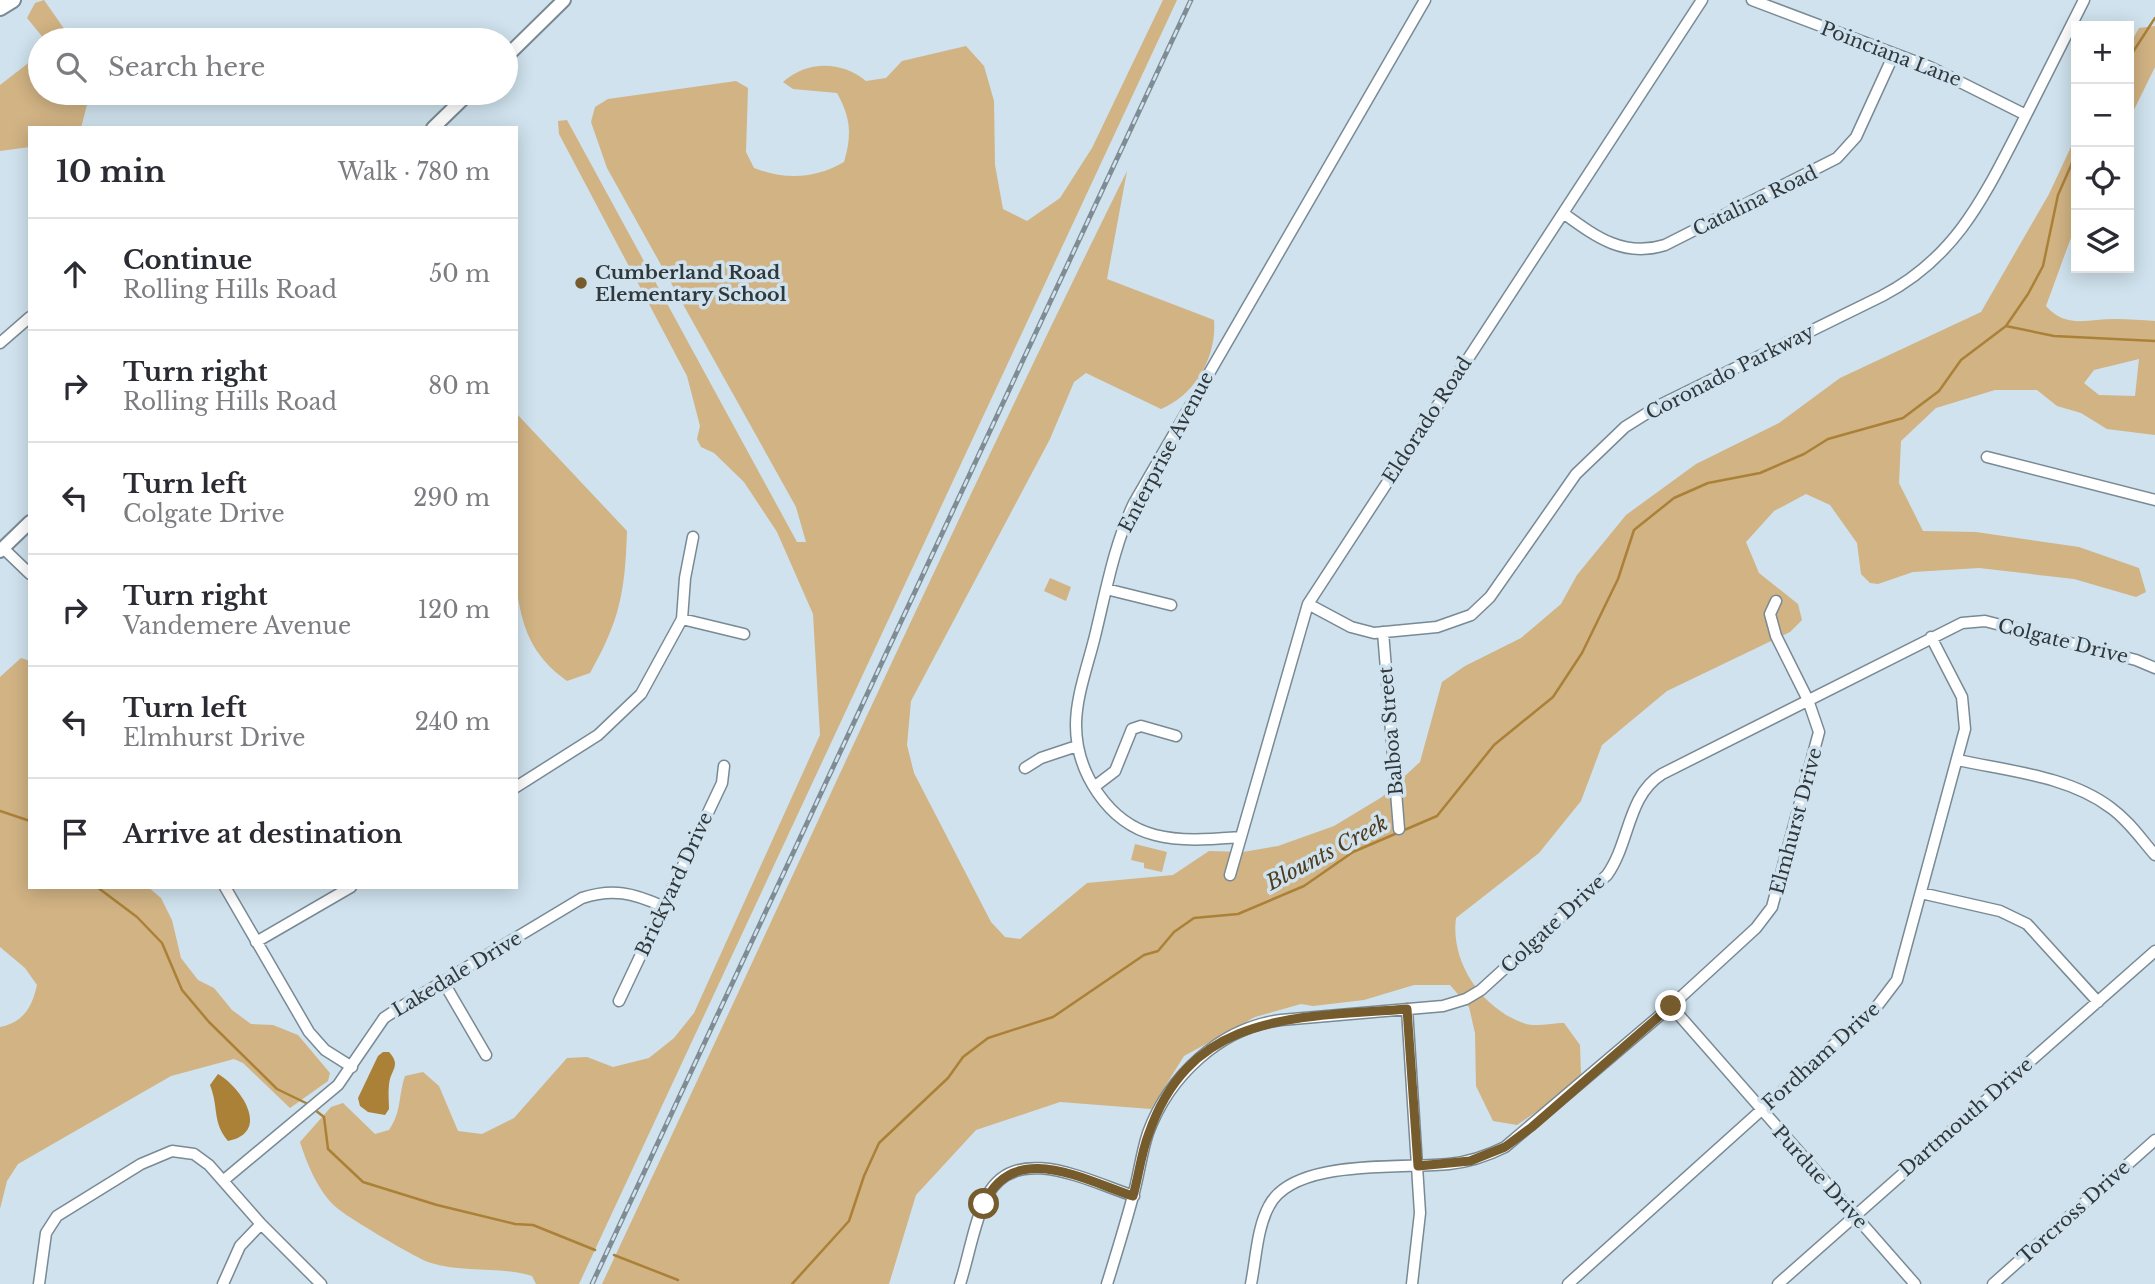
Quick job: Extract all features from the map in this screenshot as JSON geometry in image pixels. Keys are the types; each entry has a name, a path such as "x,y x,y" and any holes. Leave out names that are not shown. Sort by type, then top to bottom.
{"highway":[{"path":"0,8 13,0"}],"main road":[{"path":"518,45 565,0"},
{"path":"435,126 457,105"},
{"path":"2,550 28,524"}],"street":[{"name":"Enterprise Avenue","path":"1240,838 1153,835 1123,819 1094,787 1077,746 1077,707 1117,543 1134,503 1425,0"},
{"name":"Eldorado Road","path":"1230,876 1308,604 1702,0"},
{"name":"Poinciana Lane","path":"1752,0 1965,82 2026,115"},
{"name":"Coronado Parkway","path":"1308,604 1351,627 1384,632 1447,625 1482,606 1576,474 1605,443 1634,421 1882,296 1916,276 1951,243 1980,205 2084,0"},
{"name":"Catalina Road","path":"1563,213 1619,247 1640,250 1665,245 1837,158 1856,137 1894,54"},
{"path":"0,343 28,319"},
{"path":"1987,457 2155,500"},
{"path":"518,786 598,735 628,709 653,675 682,619 685,578 694,537"},
{"path":"2,550 28,572"},
{"path":"1106,589 1171,605"},
{"name":"Elmhurst Drive","path":"1251,1284 1265,1214 1283,1188 1315,1174 1470,1161 1505,1147 1532,1127 1671,1006 1756,928 1777,897 1817,746 1818,724 1776,636 1770,614 1776,601"},
{"path":"682,619 744,634"},
{"name":"Colgate Drive","path":"1107,1284 1149,1133 1165,1099 1189,1068 1222,1041 1256,1025 1275,1020 1454,1004 1476,993 1598,883 1621,851 1642,793 1655,778 1931,637 1962,624 1985,621 2136,660 2155,668"},
{"name":"Balboa Street","path":"1384,632 1399,829"},
{"name":"Fordham Drive","path":"1568,1284 1888,993 1903,965 1965,729 1964,707 1958,688 1931,637"},
{"path":"1094,787 1115,771 1132,730 1141,726 1176,736"},
{"path":"1025,768 1041,758 1077,746"},
{"path":"1958,760 2064,784 2094,796 2121,816 2155,855"},
{"name":"Brickyard Drive","path":"619,1001 722,783 724,766"},
{"path":"226,889 310,1032 325,1050 352,1067"},
{"path":"256,942 348,889"},
{"name":"Lakedale Drive","path":"224,1180 332,1090 352,1067 384,1018 582,898 602,892 618,892 635,894 662,906"},
{"path":"1921,893 2000,911 2027,924 2098,1002"},
{"name":"Dartmouth Drive","path":"1778,1284 2155,951"},
{"path":"444,983 486,1055"},
{"name":"Purdue Drive","path":"1671,1006 1915,1284"},
{"path":"1407,1009 1420,1213 1412,1284"},
{"name":"Torcross Drive","path":"1993,1284 2155,1140"},
{"path":"39,1284 46,1233 57,1216 160,1154 184,1151 194,1154 224,1180 261,1224 321,1284"},
{"path":"960,1284 988,1195 1012,1171 1038,1168 1133,1196"},
{"path":"223,1284 240,1246 261,1224"}],"shaded area":[{"path":"44,0 64,28 35,28 27,18 35,3"},
{"path":"1163,0 1177,0 579,1284 536,1284 532,1276 520,1273 456,1268 431,1263 343,1213 319,1186 300,1142 331,1107 343,1103 375,1134 389,1130 398,1110 405,1076 423,1072 439,1086 458,1131 482,1134 514,1118 567,1058 587,1057 613,1067 649,1058 674,1038 694,1013 820,735 813,614 777,532 744,482 714,453 701,447 697,439 700,426 687,376 559,134 558,121 567,120 797,542 806,542 796,507 607,168 591,122 595,107 608,99 736,81 748,88 746,152 754,168 777,175 811,175 844,162 849,135 845,111 837,93 793,89 783,82 802,70 824,66 846,69 866,81 886,78 902,61 966,46 984,66 994,101 995,165 1003,209 1027,221 1060,198 1092,148"},
{"path":"2155,26 2155,67 2134,110 2134,37 2139,28"},
{"path":"28,63 28,105 87,105 82,126 28,126 28,147 0,151 0,85"},
{"path":"2071,147 2071,238 2046,306 2061,318 2070,320 2155,321 2155,435 2107,429 2081,413 2057,406 2037,390 1995,390 1936,408 1901,441 1899,483 1923,531 1976,532 2079,547 2139,568 2146,592 2136,597 2074,579 1979,568 1913,572 1878,584 1870,583 1861,574 1857,543 1830,505 1806,494 1774,511 1746,542 1759,573 1798,604 1802,620 1790,632 1667,691 1602,745 1581,801 1539,853 1456,918 1458,952 1464,968 1483,996 1496,1008 1526,1024 1564,1023 1580,1045 1581,1074 1556,1098 1517,1125 1493,1121 1476,1086 1475,1033 1469,1007 1450,985 1414,985 1364,1000 1313,1006 1301,1004 1255,1017 1184,1056 1151,1109 1060,1102 976,1130 916,1195 889,1284 602,1284 927,587 1127,171 1107,279 1214,320 1208,361 1194,384 1173,403 1161,409 1086,373 1074,382 1050,439 911,701 907,745 914,773 991,922 1005,937 1020,939 1087,883 1173,875 1209,851 1243,852 1278,846 1334,826 1382,797 1420,762 1442,682 1465,666 1521,638 1561,604 1577,575 1626,515 1696,464 1779,423 1840,378 1981,312 2049,194","holes":["2139,359 2135,396 2099,395 2084,383 2094,370"]},
{"path":"518,415 627,531 625,571 619,605 608,637 590,673 567,681 555,671 537,651 518,600"},
{"path":"1050,578 1071,587 1066,601 1044,591"},
{"path":"21,658 28,660 28,889 150,889 161,898 172,920 181,958 198,980 214,988 232,1010 251,1024 273,1025 298,1035 330,1073 328,1081 290,1108 243,1063 234,1059 171,1076 18,1164 7,1181 0,1209 0,1027 15,1021 26,1012 37,985 25,968 0,947 0,677"},
{"path":"1135,844 1167,852 1162,872 1144,868 1144,863 1131,860"},
{"path":"389,1052 395,1061 389,1085 389,1109 385,1115 368,1112 360,1106 358,1098 378,1056"},
{"path":"218,1074 236,1089 243,1099 250,1120 248,1129 241,1136 228,1141 218,1121 210,1085"}],"waterway":[{"name":"Blounts Creek","path":"2134,50 2155,18"},
{"name":"Blounts Creek","path":"792,1284 849,1221 864,1176 879,1143 948,1078 963,1057 988,1038 1053,1017 1144,955 1158,951 1174,932 1194,918 1238,914 1304,886 1353,852 1437,816 1494,745 1553,697 1582,653 1618,579 1634,530 1674,498 1708,483 1760,473 1804,454 1828,439 1903,418 1939,391 1961,360 2006,326 2028,294 2043,266 2058,195 2071,165"},
{"path":"2006,326 2054,336 2155,341"},
{"path":"0,811 28,820"},
{"path":"100,889 137,917 162,943 182,990 209,1022 277,1089 310,1105"},
{"path":"315,1110 324,1117 328,1149 363,1182 437,1205 515,1224 533,1225 595,1250"},
{"path":"614,1255 678,1280"}],"railway":[{"path":"592,1284 1191,0"}],"place":[{"name":"Cumberland Road Elementary School","path":"581,283"}],"route":[{"path":"984,1204 1002,1178 1012,1171 1031,1167 1057,1171 1133,1196 1149,1133 1156,1115 1176,1083 1204,1054 1222,1041 1256,1025 1281,1020 1407,1009 1418,1166 1470,1161 1487,1156 1520,1138 1671,1006"}]}
